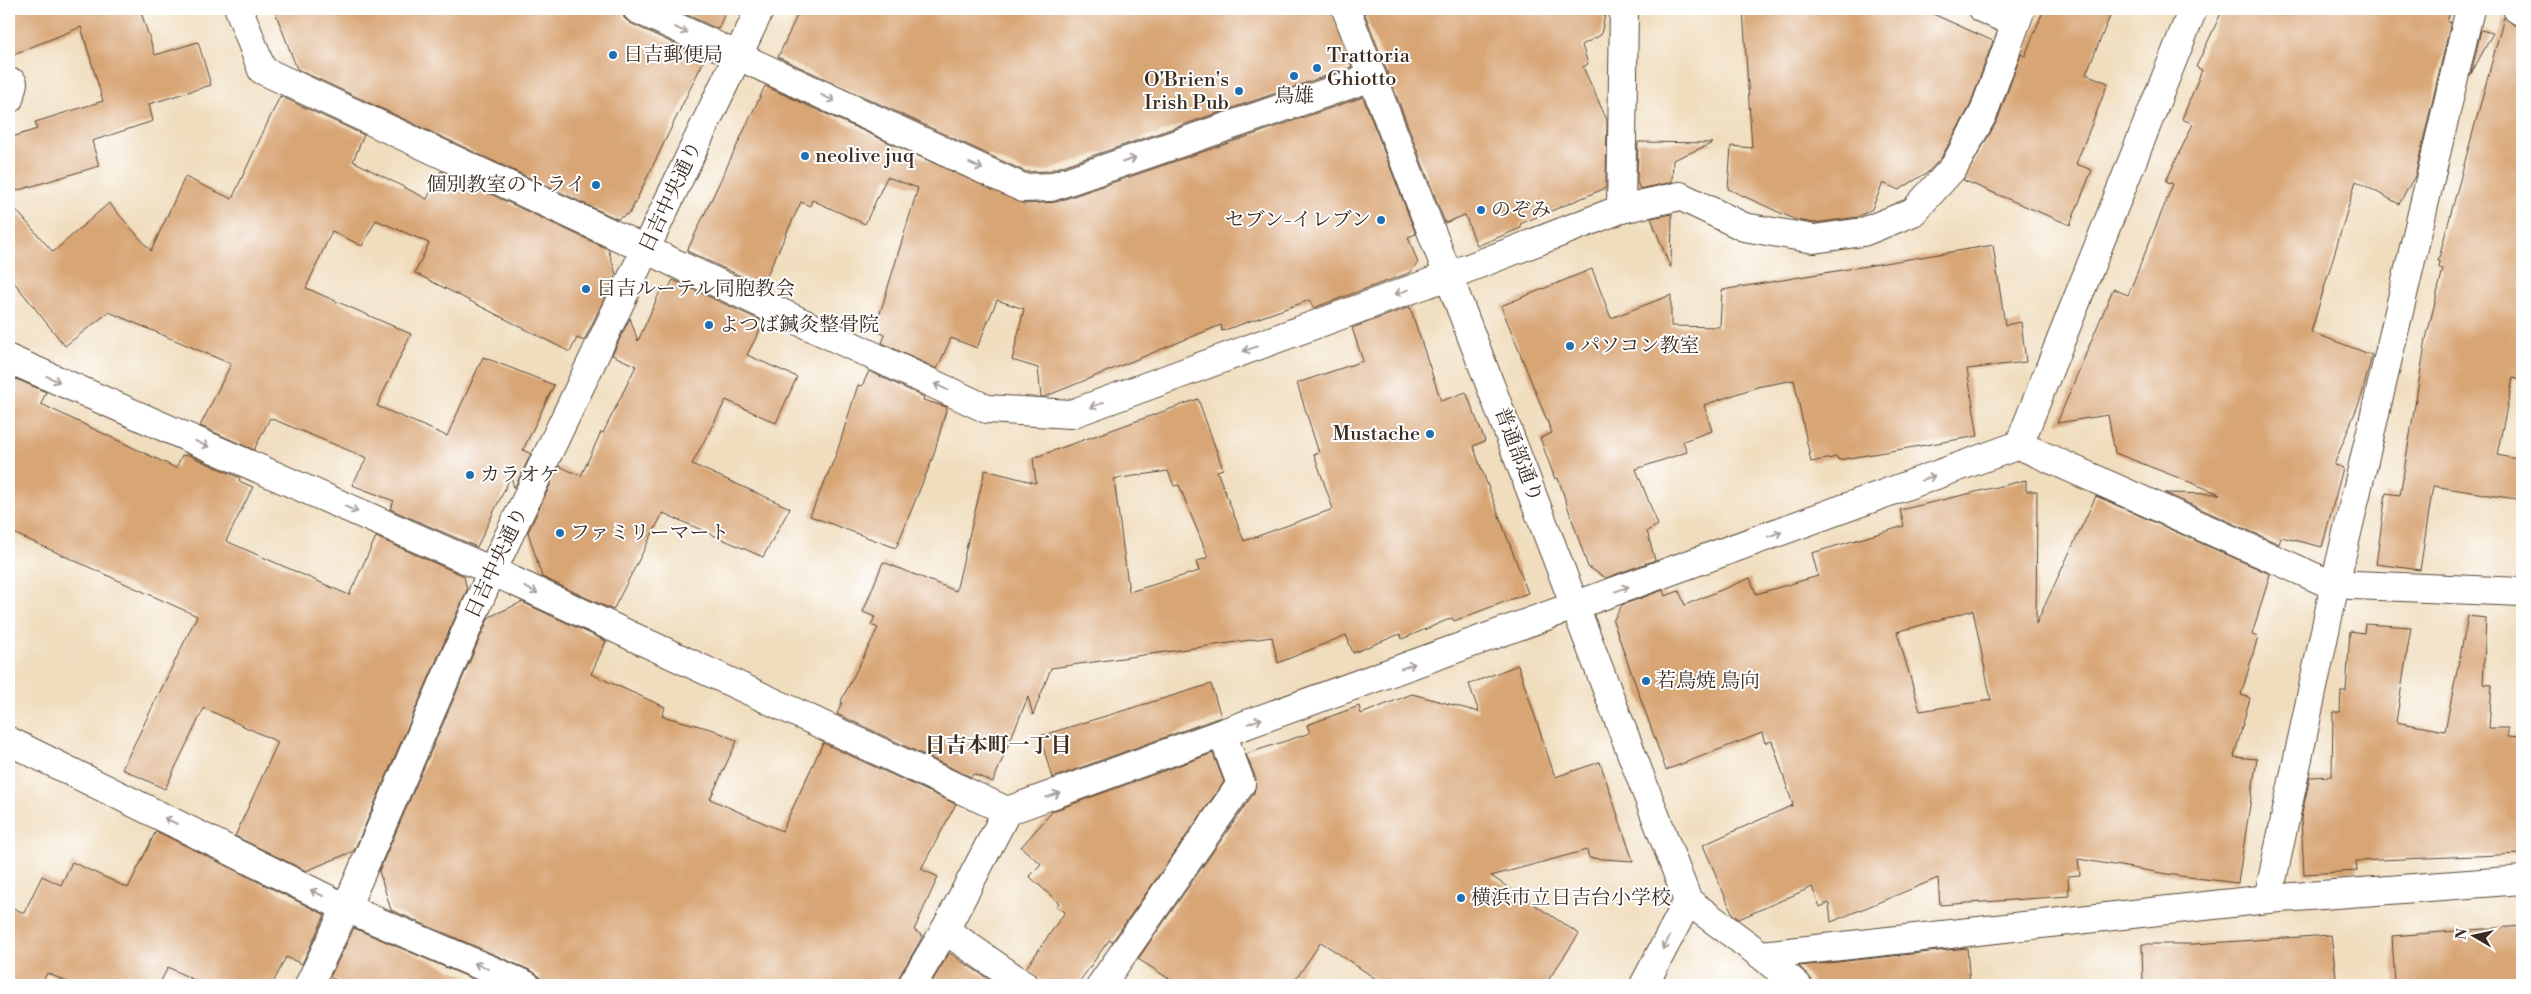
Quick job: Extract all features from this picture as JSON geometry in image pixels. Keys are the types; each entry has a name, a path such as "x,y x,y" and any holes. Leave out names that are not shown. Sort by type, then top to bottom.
{"street":[{"path":"239,9 262,70 645,251 987,409 1071,414 1448,276 1621,209 1680,196 1744,226 1814,239 1863,232 1913,212 1954,167 1983,114 2018,16 1983,9"},
{"path":"637,9 1023,188 1051,187 1372,77"},
{"name":"日吉中央通り","path":"309,985 346,908 492,571 760,9"},
{"name":"普通部通り","path":"1346,9 1688,901"},
{"path":"1621,209 1624,9"},
{"path":"2019,445 2193,9"},
{"path":"2268,899 2335,584 2470,9"},
{"path":"2517,9 2522,12"},
{"path":"9,359 492,571 1007,811"},
{"path":"912,985 945,930 1007,811 2019,445 2330,584 2522,592"},
{"path":"1101,985 1241,784 1222,733"},
{"path":"9,741 346,908 526,985"},
{"path":"1761,955 2268,899 2522,880"},
{"path":"1644,985 1688,901 1761,955 1797,985"},
{"path":"945,930 1024,985"}],"building":[{"path":"9,9 140,9 155,55 198,42 211,85 149,104 153,121 92,141 99,166 9,193 9,138 37,129 35,122 103,101 81,27 9,56"},
{"path":"274,9 622,9 624,18 630,23 705,58 630,213 617,219 297,69"},
{"path":"674,9 727,9 718,29"},
{"path":"800,9 1331,9 1352,67 1048,171 1026,172 778,57"},
{"path":"1363,9 1606,9 1601,35 1582,45 1588,64 1583,67 1607,120 1606,188 1520,224 1521,228 1477,246 1465,215 1445,223"},
{"path":"1743,9 1922,9 1993,41 1969,108 1941,158 1928,172 1899,190 1883,183 1872,209 1858,217 1814,223 1796,220 1728,189 1731,146 1752,148"},
{"path":"2044,9 2113,9 2086,74 2108,83 2076,164 2092,170 2070,225 1963,180 1997,121 2021,54 2025,56"},
{"path":"2223,9 2451,9 2447,22 2451,22 2415,176 2399,204 2356,181 2311,332 2372,355 2362,395 2334,465 2343,468 2322,547 2281,537 2279,544 2165,493 2220,494 2115,453 2108,415 2057,423 2113,289 2128,295 2173,184 2166,181 2193,124 2182,119 2202,70 2196,67"},
{"path":"2504,17 2514,25 2522,28 2522,380 2513,378 2497,455 2522,460 2522,500 2433,486 2420,570 2376,564 2386,493 2400,495 2426,339 2443,269 2439,268 2440,261 2438,261"},
{"path":"2481,30 2493,33 2471,74"},
{"path":"765,86 1024,204 1056,202 1363,97 1416,234 1408,237 1418,263 1409,273 1313,308 1310,300 1222,331 1221,325 1044,397 1041,397 1038,368 1012,360 1024,309 997,300 977,348 951,338 937,369 882,343 885,335 875,330 918,188 887,177 865,224 812,200 810,206 801,202 762,286 687,251"},
{"path":"280,96 364,135 353,161 427,199 441,171 608,249 616,274 584,341 577,338 570,352 415,273 429,243 376,220 362,246 332,231 306,288 411,334 377,406 447,436 483,357 554,385 523,450 531,454 514,488 511,476 477,547 390,509 394,501 352,485 367,458 270,418 254,450 200,426 231,364 109,312 65,346 9,276 9,202 53,252 109,203 151,251 185,177 232,199"},
{"path":"1638,142 1713,143 1673,160 1672,182 1640,189 1637,182"},
{"path":"1672,214 1671,267 1670,267 1651,218"},
{"path":"1993,245 2005,325 2021,322 2026,362 1967,369 1978,436 1838,460 1837,457 1811,462 1794,380 1757,387 1704,405 1712,431 1683,441 1687,452 1636,469 1658,525 1647,531 1655,560 1606,578 1588,567 1558,478 1555,479 1540,438 1552,433 1501,306 1592,269 1611,318 1671,295 1671,326 1720,327 1722,290"},
{"path":"673,280 764,322 747,355 797,377 776,423 726,400 692,464 790,508 763,557 663,513 613,610 542,577 528,532 559,466 581,476 601,432 603,433 636,366 612,355 630,318 638,341 662,287 668,289"},
{"path":"1410,307 1441,401 1466,392 1485,441 1473,446 1528,593 1454,621 1452,618 1402,639 1400,634 1353,653 1346,635 1278,663 1272,637 1051,668 1033,715 1028,697 993,782 973,774 971,777 837,714 841,701 878,628 871,625 875,617 863,612 883,562 956,591 985,470 1036,483 1033,458 1198,399 1223,469 1217,471 1244,541 1333,509 1314,454 1319,453 1297,383 1363,361 1352,328","holes":["1168,471 1174,486 1179,485 1208,557 1196,562 1199,571 1129,592 1114,479"]},
{"path":"869,371 924,397 923,400 947,407 933,457 896,548 810,516 836,455 858,385 862,386"},
{"path":"9,376 46,392 41,404 176,468 182,455 185,456 186,454 240,478 239,481 253,487 226,541 349,595 376,537 464,576 467,590 354,851 306,871 235,836 278,742 204,708 165,789 122,769 197,616 9,531"},
{"path":"2026,480 2026,491 2037,491 2036,624 2096,496 2270,574 2252,635 2258,637 2241,695 2250,698 2234,757 2257,759 2238,883 2180,876 2078,859 2080,875 2068,876 2069,896 1940,905 1938,878 1831,922 1829,903 1820,907 1812,887 1739,919 1733,915 1703,845 1793,805 1772,741 1765,743 1762,733 1666,770 1613,621 1622,605 1663,590 1665,596 1679,591 1685,605 1750,578 1756,594 1818,576 1812,553 1904,526 1900,510","holes":["1973,610 1991,700 1920,711 1897,632"]},
{"path":"522,602 606,641 591,674 665,707 662,716 714,730 737,741 710,799 782,831 823,743 956,804 921,869 938,877 914,930 923,936 896,985 541,985 539,976 532,971 391,910 379,871 489,617"},
{"path":"2468,616 2486,618 2483,684 2492,685 2489,728 2508,728 2508,737 2522,736 2522,854 2356,861 2357,871 2304,874 2301,818 2310,777 2332,776 2333,712 2340,712 2341,691 2346,691 2350,631 2364,633 2365,624 2411,627 2396,722 2445,731"},
{"path":"1518,665 1555,777 1600,762 1633,861 1589,858 1587,850 1491,876 1579,934 1545,985 1385,985 1321,942 1292,985 1179,985 1138,959 1254,793 1256,779 1246,754 1310,733 1307,725 1359,706 1361,714 1412,694 1479,712 1469,684"},
{"path":"1211,684 1221,717 1052,778 1040,736"},
{"path":"1213,753 1224,782 1112,942 1109,940 1077,985 1049,985 1026,968 1065,912 1056,906 1059,903 1029,876 1041,864 1021,847 1053,811"},
{"path":"156,831 325,915 302,964 286,957 272,985 204,985 168,967 159,985 74,985 47,973 41,985 9,985 9,906 24,913 42,876 61,885 72,862 128,888"},
{"path":"2522,926 2522,985 2395,985 2392,936"},
{"path":"354,928 487,985 347,985 330,977"},
{"path":"2331,935 2337,985 2143,985 2142,944 2194,944"},
{"path":"1967,948 1970,985 1812,985 1811,979 1799,966"},
{"path":"949,953 981,974 997,985 930,985"}],"place":[{"name":"日吉郵便局","path":"613,55"},
{"name":"Trattoria Ghiotto","path":"1317,68"},
{"name":"鳥雄","path":"1294,76"},
{"name":"O'Brien's Irish Pub","path":"1239,91"},
{"name":"neolive juq","path":"805,156"},
{"name":"個別教室のトライ","path":"596,185"},
{"name":"のぞみ","path":"1481,210"},
{"name":"セブン-イレブン","path":"1381,220"},
{"name":"日吉ルーテル同胞教会","path":"586,289"},
{"name":"よつば鍼灸整骨院","path":"709,325"},
{"name":"パソコン教室","path":"1570,346"},
{"name":"Mustache","path":"1430,434"},
{"name":"カラオケ","path":"470,475"},
{"name":"ファミリーマート","path":"560,533"},
{"name":"若鳥焼 鳥向","path":"1646,681"},
{"name":"横浜市立日吉台小学校","path":"1461,898"}],"district":[{"name":"日吉本町一丁目","path":"998,746"}]}
